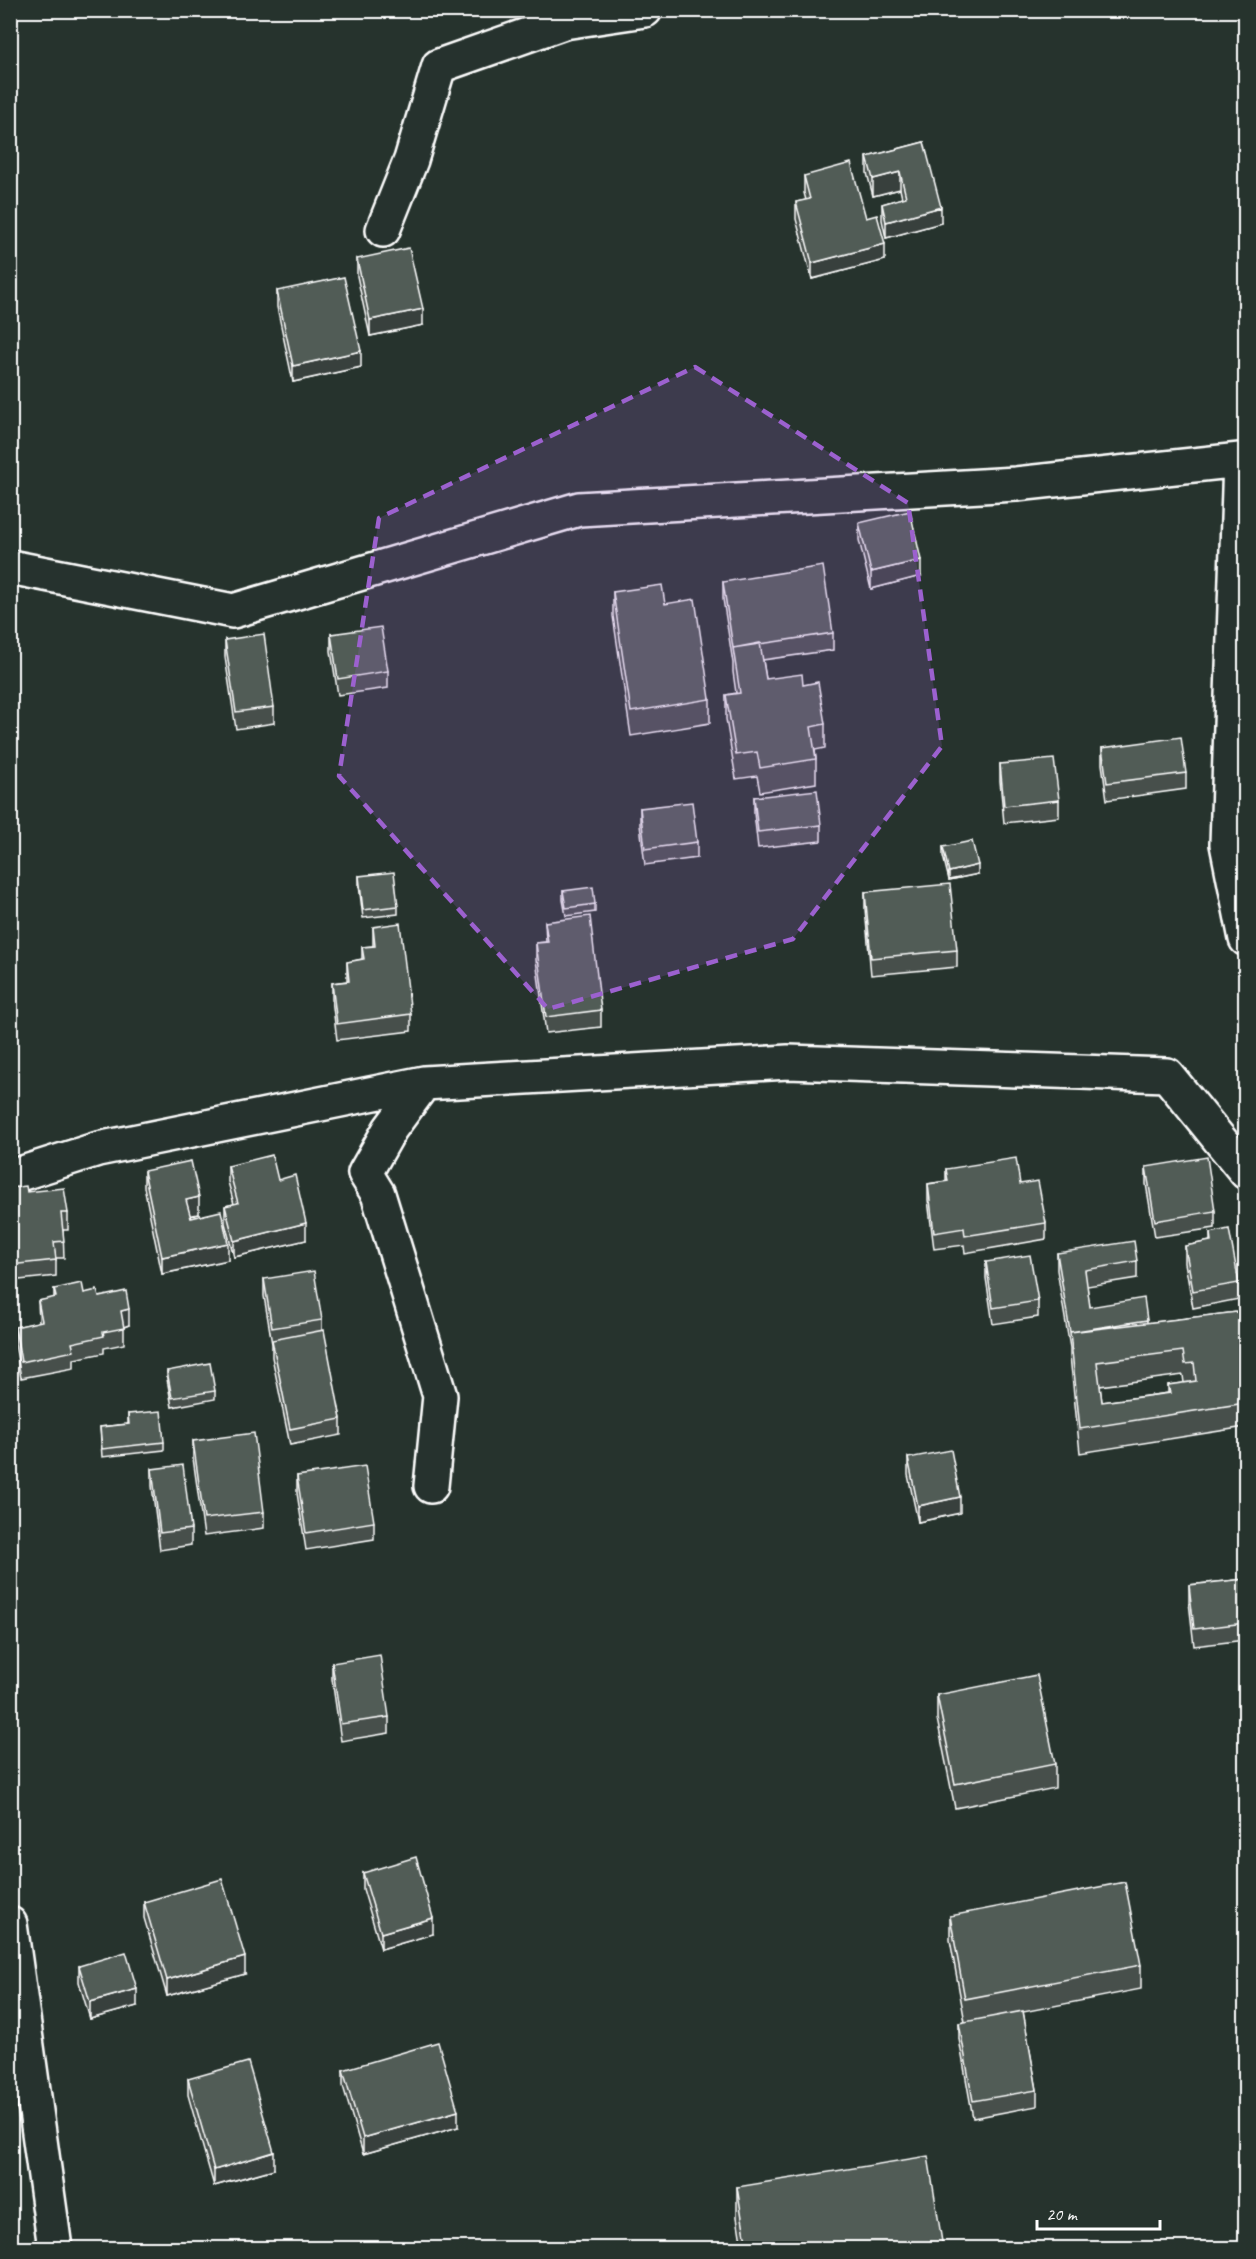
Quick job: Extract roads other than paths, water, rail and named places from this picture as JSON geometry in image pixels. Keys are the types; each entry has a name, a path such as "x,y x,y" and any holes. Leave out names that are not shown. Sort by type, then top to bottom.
{"street":[{"path":"383,230 411,160 439,66 564,22 645,10"},
{"path":"10,567 233,611 579,509 1016,484 1243,460 1227,844 1245,939"},
{"path":"10,1178 98,1149 424,1083 788,1062 1167,1075 1245,1172"},
{"path":"424,1083 390,1129 366,1173 378,1194 440,1396 432,1486"},
{"path":"10,1924 56,2248"}]}
